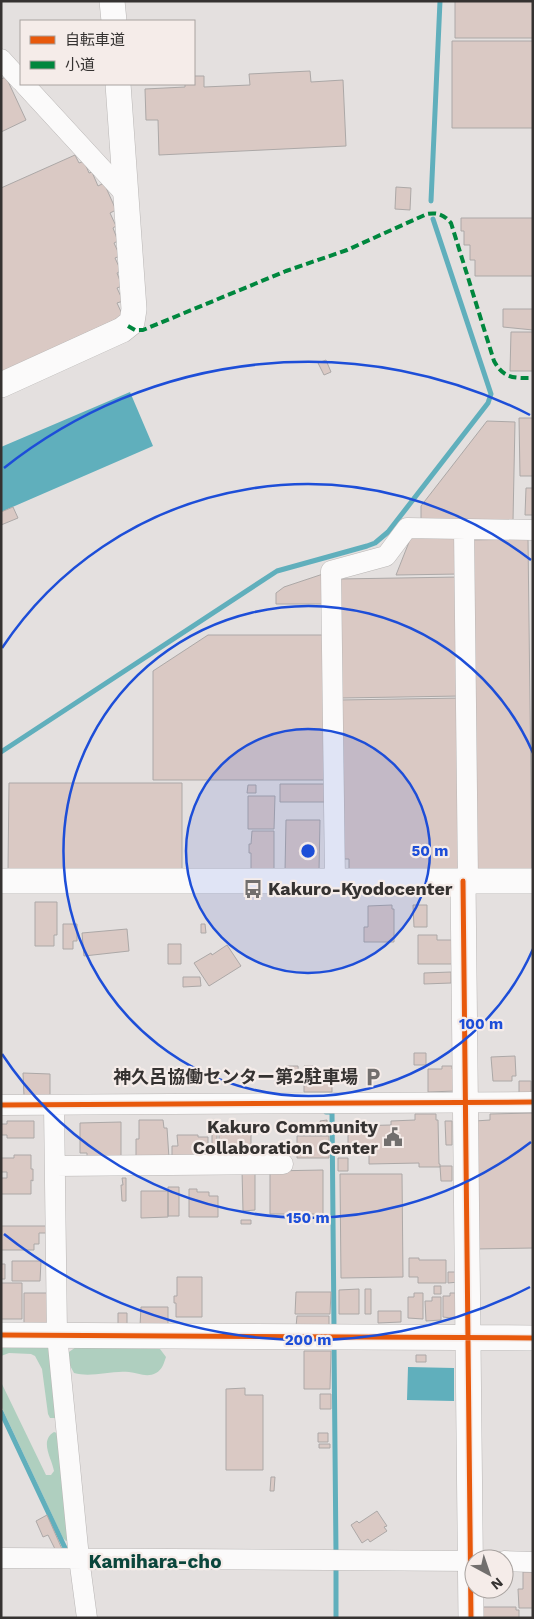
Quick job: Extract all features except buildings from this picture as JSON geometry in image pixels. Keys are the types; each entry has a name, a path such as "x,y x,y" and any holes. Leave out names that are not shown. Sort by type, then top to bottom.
{"street":[{"path":"112,1 114,20"},
{"path":"1,59 20,80"},
{"path":"25,85 126,195"},
{"path":"1,385 122,330 132,322 134,309 118,85"},
{"path":"335,881 331,571 386,556 407,528 533,530"},
{"path":"464,529 465,1102 472,1549"},
{"path":"1,881 533,881"},
{"path":"1,1105 533,1102"},
{"path":"54,1105 57,1335 79,1558 87,1618"},
{"path":"55,1166 283,1164"},
{"path":"1,1335 533,1338"},
{"path":"1,1558 464,1561"},
{"path":"514,1562 533,1562"},
{"path":"471,1599 471,1618"}],"green space":[{"path":"1,1344 42,1344 51,1349 56,1418 50,1418 48,1414 42,1369 35,1356 31,1354 9,1353 1,1356"},
{"path":"151,1344 160,1349 166,1357 160,1370 149,1375 129,1372 88,1375 74,1373 66,1358 69,1352 76,1347"},
{"path":"1,1382 46,1475 51,1475 54,1471 47,1440 54,1432 57,1433 70,1540 66,1541 63,1538 1,1406"}],"water":[{"path":"130,392 153,446 1,512 1,447"},
{"path":"408,1367 454,1368 454,1401 407,1400"}],"waterway":[{"path":"431,201 440,1"},
{"path":"1,752 277,571 367,546 375,543 388,532 488,403 491,394 433,219"},
{"path":"326,1112 332,1112 334,1328"},
{"path":"334,1345 336,1553"},
{"path":"1,1412 66,1550"},
{"path":"336,1567 336,1618"}],"marked path":[{"path":"128,326 135,330 143,330 286,271 347,250 427,214 434,213 443,216 451,223 494,361 502,371 510,376 533,378"}],"cycle path":[{"path":"463,881 471,1618"},
{"path":"1,1105 533,1102"},
{"path":"1,1335 533,1338"}],"place":[{"name":"Kakuro-Kyodocenter","path":"253,889"},
{"name":"神久呂協働センター第2駐車場","path":"373,1077"},
{"name":"Kakuro Community Collaboration Center","path":"393,1137"}],"district":[{"name":"Kamihara-cho","path":"155,1561"}]}
